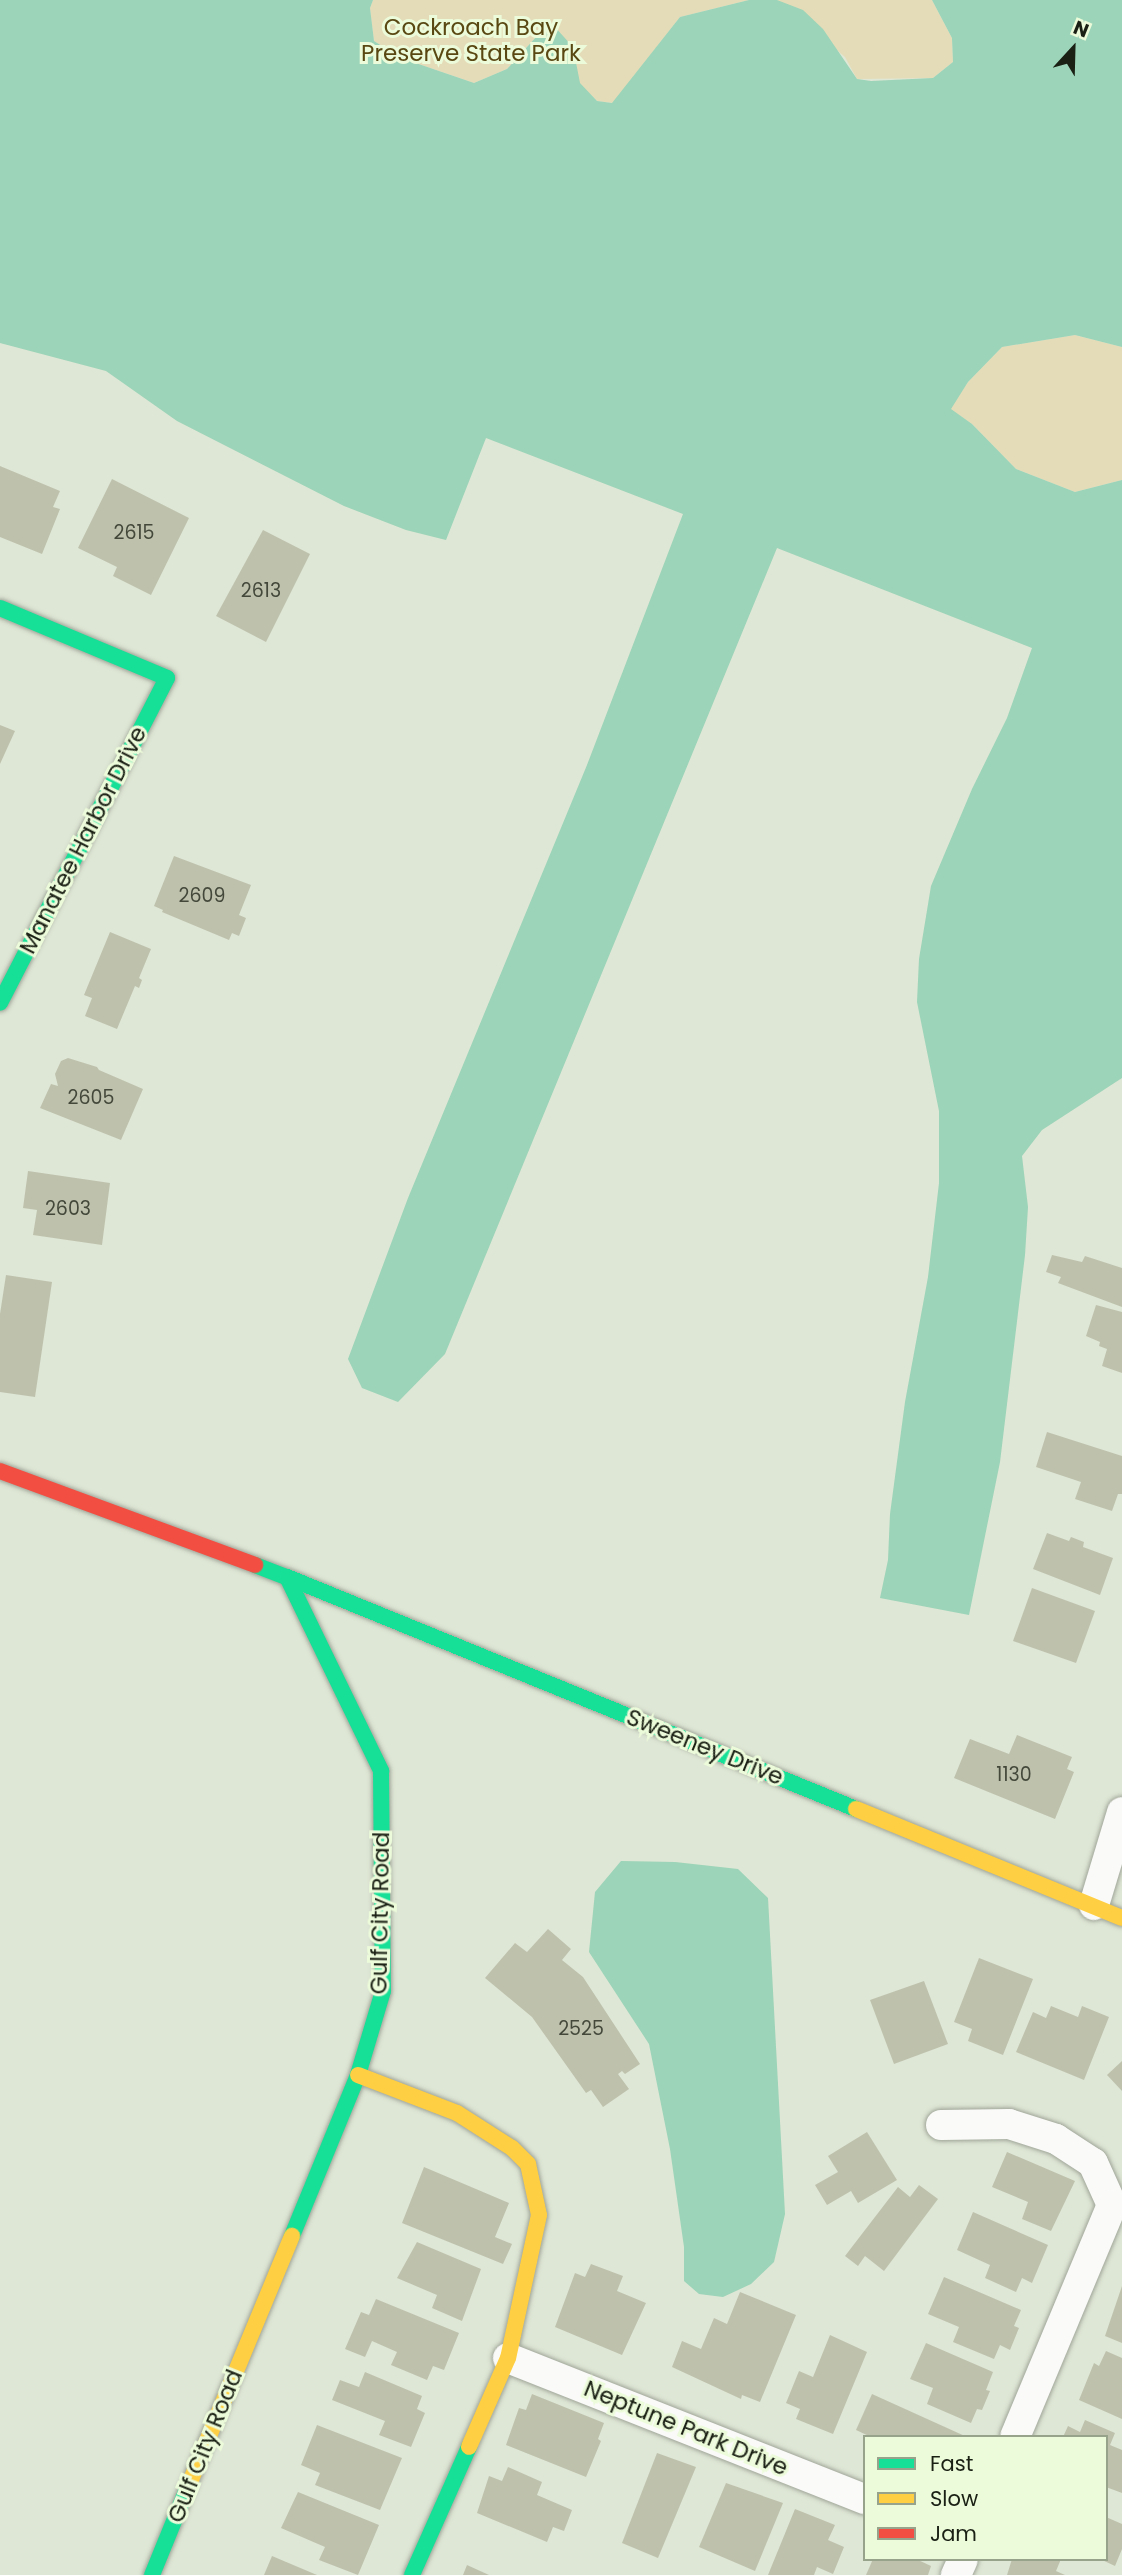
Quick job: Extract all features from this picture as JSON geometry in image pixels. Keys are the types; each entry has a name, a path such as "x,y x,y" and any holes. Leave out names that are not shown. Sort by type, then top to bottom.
{"street":[{"name":"Manatee Harbor Drive","path":"0,608 167,678 0,1003"},
{"path":"0,1471 287,1577"},
{"name":"Sweeney Drive","path":"287,1577 1122,1918"},
{"name":"Gulf City Road","path":"152,2575 358,2075 383,1991 381,1771 287,1577"},
{"path":"1094,1905 1122,1812"},
{"path":"358,2075 457,2113 489,2130 528,2164 539,2215 508,2358 412,2575"},
{"path":"941,2125 1009,2124 1056,2138 1093,2163 1112,2205 1015,2435"},
{"name":"Neptune Park Drive","path":"508,2358 863,2498"}],"green space":[{"name":"Cockroach Bay Preserve State Park","path":"373,0 749,0 680,17 613,103 597,101 579,83 573,47 537,36 507,69 474,83 401,58 374,41 370,8"},
{"path":"777,0 932,0 952,38 953,62 933,78 857,79 845,57"},
{"path":"1075,335 1122,347 1122,480 1075,492 1016,469 972,424 950,409 968,382 1002,347"}],"shaded area":[{"path":"0,0 373,0 370,8 374,41 401,58 474,83 507,69 537,36 554,26 573,47 580,83 597,101 612,103 680,17 749,0 777,0 803,10 823,29 857,79 871,81 933,78 953,62 952,38 932,0 1122,0 1122,347 1075,335 1002,347 968,382 951,409 972,424 1016,469 1075,492 1122,480 1122,1078 1042,1130 1022,1156 1028,1207 1025,1255 1000,1462 969,1615 880,1598 888,1560 890,1514 905,1402 928,1277 939,1183 939,1111 917,1002 919,959 931,886 972,789 1007,718 1032,648 777,548 445,1354 398,1402 362,1388 348,1359 408,1198 587,765 683,514 486,438 446,540 406,530 344,506 177,421 106,371 0,343"},
{"path":"621,1861 675,1862 738,1869 768,1898 785,2214 774,2262 751,2284 723,2297 699,2294 684,2281 684,2247 670,2149 649,2044 589,1952 595,1892"}],"building":[{"path":"0,466 60,491 53,507 60,509 42,554 0,537"},
{"path":"112,479 189,518 151,595 113,576 117,567 78,548"},
{"path":"263,530 310,554 266,642 216,616"},
{"path":"0,725 15,731 0,764"},
{"path":"174,856 251,885 239,915 246,918 239,936 232,933 229,940 162,912 163,910 154,906"},
{"path":"110,932 151,949 139,978 142,980 139,988 135,986 117,1029 85,1016 92,998 84,995"},
{"path":"68,1058 97,1067 143,1089 121,1140 40,1108 51,1084 58,1086 55,1074 61,1061"},
{"path":"28,1171 110,1183 102,1245 33,1235 37,1210 23,1208"},
{"path":"1052,1255 1082,1262 1085,1256 1122,1268 1122,1307 1058,1283 1061,1277 1046,1272"},
{"path":"6,1275 52,1282 35,1397 0,1392 0,1314"},
{"path":"1096,1305 1122,1312 1122,1373 1102,1366 1107,1349 1099,1346 1100,1342 1086,1336"},
{"path":"1047,1432 1122,1456 1122,1494 1118,1494 1112,1511 1075,1499 1081,1482 1036,1467"},
{"path":"1047,1533 1069,1541 1071,1537 1084,1542 1083,1547 1113,1558 1100,1595 1033,1569"},
{"path":"1032,1588 1095,1611 1076,1663 1013,1641"},
{"path":"1017,1735 1072,1757 1067,1769 1074,1772 1055,1819 954,1778 970,1739 1009,1754"},
{"path":"548,1929 571,1949 562,1960 583,1977 640,2064 625,2074 622,2071 618,2074 629,2089 603,2107 591,2090 586,2093 532,2017 485,1978 515,1943 527,1952"},
{"path":"979,1958 1033,1979 1003,2055 968,2041 972,2029 954,2022"},
{"path":"924,1981 948,2044 894,2064 870,2000"},
{"path":"1051,2006 1078,2017 1082,2006 1109,2017 1084,2080 1016,2052 1033,2012 1046,2018"},
{"path":"1122,2061 1122,2091 1107,2075"},
{"path":"867,2132 897,2180 858,2203 851,2191 827,2205 815,2185 838,2172 828,2156"},
{"path":"1007,2152 1075,2181 1051,2231 1022,2219 1028,2202 992,2187"},
{"path":"424,2167 509,2203 495,2237 512,2244 503,2264 402,2223"},
{"path":"919,2185 938,2199 884,2271 865,2256 858,2266 845,2256 898,2187 910,2197"},
{"path":"973,2212 1048,2245 1032,2283 1022,2278 1016,2292 985,2278 990,2265 957,2250"},
{"path":"417,2242 481,2269 462,2321 432,2308 437,2295 397,2278"},
{"path":"591,2264 623,2276 617,2291 646,2303 622,2355 555,2327 575,2273 585,2277"},
{"path":"944,2277 1021,2310 1014,2326 1019,2328 1010,2350 1000,2345 994,2359 953,2342 959,2327 928,2314"},
{"path":"1122,2286 1122,2343 1105,2336"},
{"path":"740,2292 796,2315 760,2402 742,2395 741,2399 672,2367 682,2341 701,2349 714,2318 727,2324"},
{"path":"376,2299 459,2333 444,2370 433,2366 427,2380 391,2365 397,2352 372,2341 365,2357 345,2349 361,2312 369,2315"},
{"path":"830,2335 867,2352 833,2434 796,2419 800,2409 786,2403 799,2371 813,2377"},
{"path":"926,2343 993,2372 986,2390 990,2391 982,2410 977,2409 971,2423 927,2404 933,2388 910,2379"},
{"path":"1106,2351 1122,2358 1122,2419 1079,2400 1094,2363 1099,2366"},
{"path":"365,2372 422,2396 417,2409 425,2413 411,2447 379,2435 385,2421 332,2400 340,2380 359,2387"},
{"path":"532,2394 604,2423 598,2439 601,2441 586,2477 506,2445 519,2408 526,2410"},
{"path":"872,2394 963,2435 867,2435 856,2430"},
{"path":"1085,2420 1115,2433 1110,2445 1122,2450 1122,2493 1108,2488 1108,2435 1064,2435 1068,2426 1080,2432"},
{"path":"317,2425 402,2458 380,2510 315,2485 320,2473 301,2465"},
{"path":"657,2453 696,2467 658,2558 622,2543"},
{"path":"508,2467 542,2482 537,2495 572,2510 564,2531 553,2527 547,2542 477,2513 489,2476 502,2481"},
{"path":"726,2483 783,2503 755,2571 699,2547"},
{"path":"298,2492 379,2525 358,2575 319,2560 325,2547 281,2528"},
{"path":"795,2509 835,2525 828,2540 844,2547 833,2574 817,2567 814,2575 768,2575"},
{"path":"1108,2518 1122,2524 1122,2549 1115,2566 1104,2561 1108,2561"},
{"path":"272,2556 317,2575 264,2575"},
{"path":"872,2561 920,2561 931,2566 928,2575 866,2575"},
{"path":"1011,2561 1060,2561 1056,2571 1065,2575 1007,2575"},
{"path":"467,2565 489,2575 463,2575"}],"traffic: fast":[{"path":"0,608 167,678 0,1003"},
{"path":"255,1565 287,1577 381,1771 383,1991 358,2075 292,2236"},
{"path":"287,1577 856,1809"},
{"path":"412,2575 469,2447"},
{"path":"152,2575 188,2487"}],"traffic: slow":[{"path":"856,1809 1122,1918"},
{"path":"358,2075 457,2113 512,2148 528,2164 539,2215 508,2358 469,2447"},
{"path":"188,2487 292,2236"}],"traffic: jam":[{"path":"0,1471 255,1565"}]}
